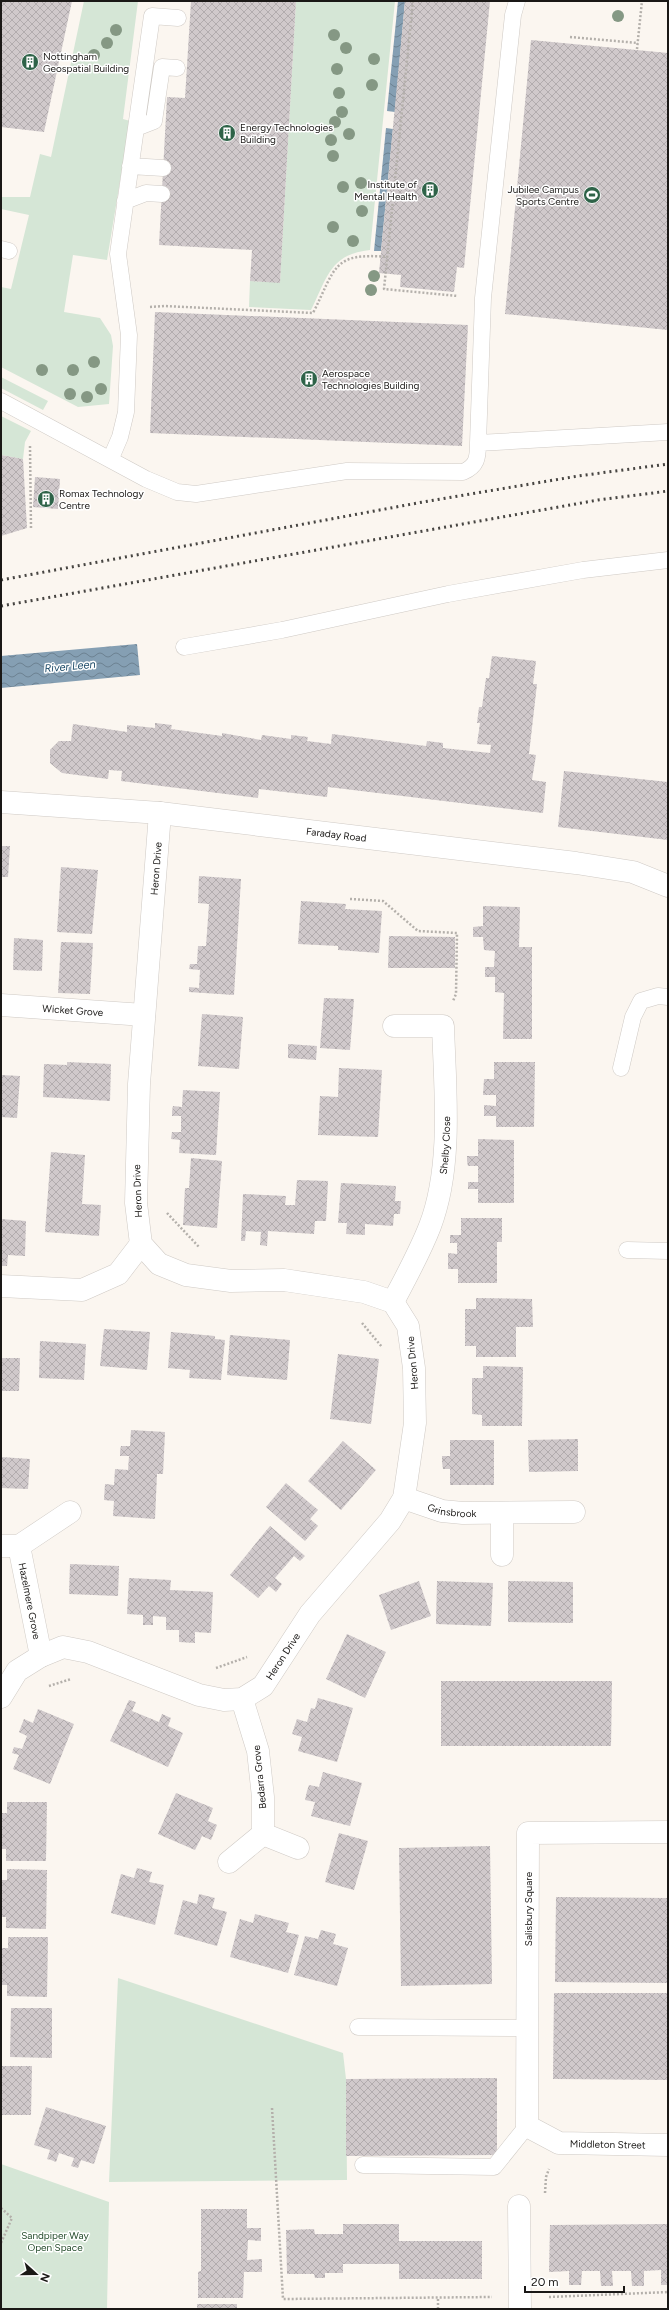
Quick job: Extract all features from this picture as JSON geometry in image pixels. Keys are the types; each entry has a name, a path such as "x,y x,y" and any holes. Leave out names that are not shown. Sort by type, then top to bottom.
{"street":[{"name":"Faraday Road","path":"1,802 160,813 576,862 633,872 668,886"},
{"name":"Heron Drive","path":"141,1244 136,1203 139,1084 160,813"},
{"name":"Wicket Grove","path":"1,1005 144,1016"},
{"path":"394,1026 443,1026"},
{"name":"Shelby Close","path":"393,1302 431,1225 441,1187 444,1139 443,1026"},
{"path":"1,1286 82,1290 118,1274 141,1244 159,1264 186,1274 231,1281 291,1281 364,1292 393,1302"},
{"name":"Heron Drive","path":"1,1698 17,1671 41,1656 63,1647 88,1652 199,1695 224,1700 242,1698 263,1686 310,1614 390,1521 404,1498 415,1423 414,1368 408,1326 393,1302"},
{"name":"Grinsbrook","path":"404,1498 442,1511 502,1513 574,1512"},
{"name":"Hazelmere Grove","path":"41,1656 10,1546 70,1512"},
{"path":"502,1513 502,1555"},
{"name":"Bedarra Grove","path":"242,1698 258,1751 263,1797 263,1834"},
{"name":"Salisbury Square","path":"527,2126 528,1833 668,1832"},
{"path":"229,1862 263,1834 298,1848"},
{"name":"Middleton Street","path":"527,2126 559,2143 668,2145"},
{"path":"519,2206 520,2303"}],"lane":[{"path":"1,401 111,458 146,479 177,492 196,494 347,471 463,472 473,468 478,458 482,298 513,16 517,1"},
{"path":"111,458 120,437 126,412 129,335 118,254 152,16 178,18"},
{"path":"136,128 154,121 162,67 177,68"},
{"path":"130,166 163,168"},
{"path":"125,200 146,193 162,194"},
{"path":"478,443 668,432"},
{"path":"184,647 282,630 448,594 576,572 668,560"},
{"path":"621,1068 633,1017 641,1001 658,996 668,997"},
{"path":"627,1250 668,1251"},
{"path":"358,2027 528,2028"},
{"path":"363,2165 494,2167 527,2126"}],"path":[{"path":"413,1 384,289 461,296"},
{"path":"636,49 638,43 642,1"},
{"path":"570,37 638,43"},
{"path":"126,311 164,306 313,312 341,262 355,256 388,257"},
{"path":"31,529 31,444 42,422"},
{"path":"350,898 383,901 418,932 457,933 456,994 443,1026"},
{"path":"136,1179 231,1281"},
{"path":"361,1322 385,1351"},
{"path":"215,1669 250,1656"},
{"path":"45,1688 75,1678"},
{"path":"272,2108 283,2300 438,2298 520,2303 668,2292"},
{"path":"1,2208 12,2218 1,2243"},
{"path":"438,2298 438,2309"}],"green space":[{"path":"84,1 138,1 123,119 130,121 107,260 73,255 64,312 100,318 111,335 113,346 109,404 78,407 1,367 1,287 11,289 29,215 1,209 1,197 30,197 40,154 51,157"},
{"path":"296,1 395,1 370,250 357,252 338,262 326,278 311,310 249,307 250,281 280,282"},
{"path":"1,377 48,401 43,410 1,388"},
{"path":"1,416 31,431 25,442 23,459 1,455"},
{"path":"118,1978 343,2053 346,2079 347,2180 109,2182"},
{"name":"Sandpiper Way Open Space","path":"1,2164 109,2202 107,2309 1,2309"}],"water":[{"path":"398,1 405,1 395,112 387,111"},
{"path":"386,128 393,129 381,251 374,251"},
{"name":"River Leen","path":"137,644 140,675 1,688 1,656"}],"building":[{"name":"Nottingham Geospatial Building","path":"1,1 72,1 44,132 1,127"},
{"name":"Energy Technologies Building","path":"191,1 296,1 280,283 250,281 252,250 159,245 167,97 185,98"},
{"name":"Institute of Mental Health","path":"405,1 490,1 464,268 457,267 454,292 400,287 401,275 379,273"},
{"name":"Jubilee Campus Sports Centre","path":"531,40 668,53 668,330 505,314"},
{"name":"Aerospace Technologies Building","path":"155,312 468,325 462,446 150,433"},
{"path":"1,455 23,459 27,528 1,536"},
{"name":"Romax Technology Centre","path":"35,477 60,479 58,509 33,507"},
{"path":"492,656 536,661 533,684 537,684 529,754 536,755 532,780 546,782 543,813 328,787 327,797 259,789 258,798 121,781 122,771 109,770 108,779 62,773 50,763 50,750 59,741 71,741 73,724 127,732 127,725 155,728 155,723 172,725 171,729 222,736 222,733 261,740 262,735 291,739 291,735 308,737 307,741 331,744 332,734 426,746 427,741 443,743 443,748 490,753 491,745 477,744 480,723 477,723 479,707 482,707 486,678 489,678"},
{"path":"564,771 668,782 668,840 558,827"},
{"path":"1,846 10,846 8,877 1,877"},
{"path":"61,867 98,870 92,934 57,932"},
{"path":"199,876 241,879 234,995 189,992 189,987 199,988 200,970 189,969 190,964 197,964 198,946 206,946 209,904 198,903"},
{"path":"301,901 346,904 345,909 382,911 379,953 338,950 338,946 298,944"},
{"path":"483,906 520,907 519,947 532,947 532,1039 503,1039 504,993 495,992 495,977 485,977 485,967 494,967 495,951 484,950 483,937 473,937 473,927 483,926"},
{"path":"389,936 455,937 455,968 388,968"},
{"path":"14,938 43,940 42,971 13,970"},
{"path":"61,942 93,943 90,994 58,993"},
{"path":"324,998 354,999 350,1050 320,1048"},
{"path":"202,1014 243,1017 239,1069 198,1066"},
{"path":"288,1044 317,1046 316,1060 288,1058"},
{"path":"67,1062 111,1064 110,1101 43,1097 44,1064 67,1065"},
{"path":"494,1062 535,1062 534,1127 496,1127 496,1116 484,1116 484,1105 496,1106 496,1095 483,1095 484,1079 494,1079"},
{"path":"339,1068 382,1070 378,1137 318,1135 320,1096 338,1097"},
{"path":"1,1075 20,1076 17,1118 1,1117"},
{"path":"183,1090 220,1092 216,1155 179,1153 180,1140 171,1139 172,1132 181,1132 181,1116 172,1116 172,1111 173,1106 182,1107"},
{"path":"478,1139 514,1140 514,1203 478,1203 478,1189 468,1189 468,1182 478,1182 478,1166 468,1166 467,1156 478,1156"},
{"path":"51,1152 85,1155 82,1204 101,1205 99,1236 45,1232"},
{"path":"191,1158 222,1161 217,1228 183,1225 185,1188 189,1188"},
{"path":"297,1180 328,1181 326,1221 315,1221 314,1234 268,1231 267,1246 260,1245 261,1232 246,1231 245,1241 241,1241 243,1194 286,1196 285,1205 295,1205"},
{"path":"341,1183 396,1186 395,1201 401,1201 400,1214 394,1214 393,1226 365,1224 365,1235 346,1234 347,1223 338,1223"},
{"path":"461,1218 502,1218 502,1242 497,1242 497,1283 458,1283 458,1269 448,1269 448,1253 457,1254 457,1243 450,1243 450,1235 461,1235"},
{"path":"1,1219 26,1221 25,1256 8,1255 7,1266 1,1266"},
{"path":"476,1298 532,1299 533,1327 516,1327 516,1357 476,1357 476,1346 465,1346 465,1309 476,1309"},
{"path":"104,1329 150,1332 147,1370 100,1366"},
{"path":"171,1332 215,1336 215,1339 225,1340 221,1380 189,1378 190,1370 168,1368"},
{"path":"230,1335 290,1340 287,1380 227,1375"},
{"path":"40,1341 86,1344 84,1380 39,1378"},
{"path":"338,1354 379,1359 371,1424 330,1419"},
{"path":"1,1358 20,1358 19,1391 1,1391"},
{"path":"483,1366 523,1367 522,1426 482,1426 482,1415 472,1414 472,1378 483,1378"},
{"path":"131,1430 165,1432 163,1474 157,1474 155,1519 113,1516 114,1501 104,1500 105,1484 114,1485 115,1469 128,1470 129,1456 120,1456 120,1451 121,1446 130,1446"},
{"path":"578,1439 578,1471 529,1472 528,1440"},
{"path":"450,1440 494,1440 494,1485 450,1485 450,1469 443,1469 442,1456 450,1456"},
{"path":"343,1441 376,1470 341,1510 308,1481"},
{"path":"1,1457 30,1459 28,1489 1,1488"},
{"path":"286,1483 318,1510 310,1519 318,1526 305,1541 266,1507"},
{"path":"270,1526 305,1556 300,1561 294,1556 275,1578 282,1584 276,1592 269,1586 258,1598 230,1575"},
{"path":"70,1564 119,1566 118,1596 69,1594"},
{"path":"129,1578 171,1580 170,1590 213,1592 211,1633 195,1632 195,1643 179,1642 179,1630 166,1630 166,1617 153,1616 153,1625 143,1625 143,1615 127,1614"},
{"path":"419,1581 431,1616 391,1630 379,1595"},
{"path":"437,1581 493,1583 491,1626 436,1624"},
{"path":"508,1581 573,1582 573,1623 508,1622"},
{"path":"347,1634 386,1652 365,1698 326,1679"},
{"path":"441,1681 612,1681 611,1746 441,1746"},
{"path":"318,1698 353,1708 337,1762 298,1751 302,1737 292,1734 297,1719 307,1722 311,1708 315,1709"},
{"path":"129,1700 136,1702 132,1711 159,1722 162,1714 171,1718 168,1726 183,1733 168,1767 110,1741"},
{"path":"38,1709 74,1724 50,1784 13,1769 19,1755 12,1753 14,1747 22,1749 27,1736 19,1732 24,1719 33,1723"},
{"path":"323,1772 362,1783 350,1826 311,1816 315,1802 305,1800 307,1791 309,1785 319,1787"},
{"path":"176,1793 213,1808 208,1821 217,1825 211,1840 202,1836 195,1850 158,1834"},
{"path":"7,1802 47,1802 46,1861 6,1861 6,1849 1,1849 1,1813 7,1813"},
{"path":"339,1833 368,1841 354,1890 325,1882"},
{"path":"490,1846 492,1984 401,1986 399,1848"},
{"path":"137,1868 152,1872 149,1882 164,1885 155,1925 111,1913 121,1874 134,1878"},
{"path":"7,1869 47,1870 46,1929 6,1928 6,1917 1,1917 1,1880 7,1880"},
{"path":"199,1894 215,1898 212,1908 227,1912 217,1946 174,1934 183,1900 197,1904"},
{"path":"556,1897 668,1898 668,1983 555,1982"},
{"path":"255,1914 289,1923 286,1932 299,1935 288,1973 230,1957 240,1919 253,1923"},
{"path":"321,1930 336,1934 333,1944 348,1948 337,1986 294,1975 305,1936 318,1939"},
{"path":"8,1937 48,1937 47,1997 7,1996 7,1985 1,1985 1,1948 8,1948"},
{"path":"554,1993 668,1993 668,2080 553,2079"},
{"path":"11,2008 52,2008 52,2058 10,2057"},
{"path":"1,2066 32,2066 31,2115 1,2115"},
{"path":"497,2078 497,2155 346,2156 346,2079"},
{"path":"46,2107 106,2126 94,2164 81,2160 78,2168 71,2166 74,2158 59,2153 56,2162 47,2159 50,2150 34,2145"},
{"path":"201,2209 247,2209 247,2228 261,2228 261,2241 248,2240 247,2260 262,2259 262,2272 244,2272 243,2298 198,2298 198,2272 201,2271"},
{"path":"343,2224 399,2224 399,2241 482,2241 482,2279 399,2279 399,2264 343,2264 343,2273 325,2273 325,2278 315,2278 314,2274 287,2274 286,2230 314,2229 315,2234 343,2234"},
{"path":"668,2224 668,2285 661,2285 661,2270 644,2271 644,2286 632,2286 631,2271 612,2271 613,2286 601,2286 600,2271 582,2271 581,2285 569,2285 569,2271 549,2272 550,2225"},
{"path":"197,2304 237,2304 237,2309 197,2309"}],"railway":[{"path":"1,580 423,502 578,476 668,464"},
{"path":"1,606 598,500 668,491"}],"place":[{"name":"Nottingham Geospatial Building","path":"30,62"},
{"name":"Energy Technologies Building","path":"227,133"},
{"name":"Institute of Mental Health","path":"430,190"},
{"name":"Jubilee Campus Sports Centre","path":"592,195"},
{"name":"Aerospace Technologies Building","path":"309,379"},
{"name":"Romax Technology Centre","path":"46,499"}]}
